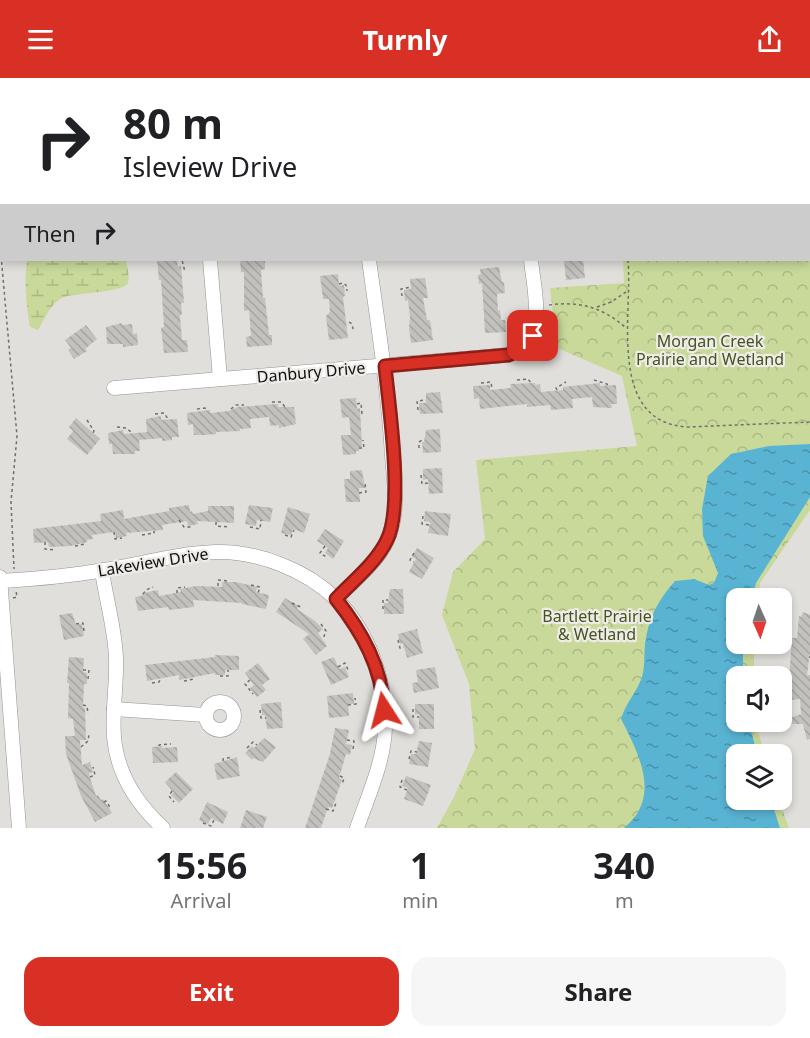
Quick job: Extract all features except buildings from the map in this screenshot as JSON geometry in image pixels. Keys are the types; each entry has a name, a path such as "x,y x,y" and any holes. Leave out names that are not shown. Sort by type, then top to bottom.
{"street":[{"path":"210,261 220,379"},
{"path":"336,599 381,550 393,523 395,502 390,411 369,261"},
{"name":"Danbury Drive","path":"114,388 508,355 522,349 533,336 536,317 531,261"},
{"name":"Lakeview Drive","path":"0,580 102,571 217,552 259,556 302,574 336,599 359,628 375,662 383,696 385,729 378,768 357,828"},
{"path":"102,571 116,656 114,738 120,763 126,780 149,815 164,828"},
{"path":"0,580 19,828"},
{"path":"114,709 205,715"}],"path":[{"path":"223,78 228,78"},
{"path":"2,261 17,436 11,502 14,563"},
{"path":"182,261 185,272"},
{"path":"628,261 630,289 627,329 628,364 638,393 653,415 669,425 688,427 810,422"},
{"path":"339,284 344,283 347,291"},
{"path":"402,296 401,289 411,287"},
{"path":"549,305 596,307 611,302 630,289"},
{"path":"596,307 627,329"},
{"path":"349,322 353,329"},
{"path":"517,380 528,379 531,383"},
{"path":"594,380 607,384 608,388"},
{"path":"482,383 491,382 492,389"},
{"path":"557,390 556,388 566,382"},
{"path":"418,410 417,401 426,400"},
{"path":"272,402 281,402 285,406"},
{"path":"357,404 361,403 362,414"},
{"path":"231,409 236,405 244,405"},
{"path":"197,409 204,408 205,411"},
{"path":"155,414 164,413 168,419"},
{"path":"87,420 94,431 93,434"},
{"path":"117,427 126,428 130,431 130,435"},
{"path":"419,448 419,442 424,439"},
{"path":"359,448 364,448 363,440"},
{"path":"421,475 422,484 429,483"},
{"path":"359,493 366,492 365,483"},
{"path":"423,516 422,524 429,525"},
{"path":"179,520 184,527 193,527"},
{"path":"250,527 260,529 261,520"},
{"path":"216,522 216,526 229,527"},
{"path":"285,535 291,537 294,530"},
{"path":"142,536 154,534 154,531"},
{"path":"114,532 115,539 122,538"},
{"path":"45,542 45,549 55,550"},
{"path":"75,546 85,544 84,542"},
{"path":"325,546 321,553 328,558"},
{"path":"414,553 410,560 414,562"},
{"path":"218,586 218,580 228,581"},
{"path":"252,585 260,587 258,593"},
{"path":"177,592 177,588 185,587"},
{"path":"143,594 146,590 153,588"},
{"path":"383,609 383,600 388,600"},
{"path":"292,603 303,608"},
{"path":"76,624 83,623 84,631"},
{"path":"321,624 326,631 323,639"},
{"path":"398,640 400,648 404,647"},
{"path":"338,666 345,663 349,672"},
{"path":"83,670 89,670 88,679"},
{"path":"220,676 228,676 228,670"},
{"path":"184,681 194,678"},
{"path":"152,683 160,680"},
{"path":"250,680 245,684 253,694"},
{"path":"348,705 356,704 355,698"},
{"path":"83,705 87,706 88,714"},
{"path":"412,709 413,717 419,717"},
{"path":"260,710 261,718 266,718"},
{"path":"81,747 88,741 89,734"},
{"path":"347,740 354,741 352,750"},
{"path":"247,748 253,742 257,745"},
{"path":"159,746 171,744"},
{"path":"409,759 411,751 417,752"},
{"path":"223,761 223,759 232,757"},
{"path":"90,777 95,775 93,767"},
{"path":"340,776 344,778 342,785"},
{"path":"402,780 400,787 407,790"},
{"path":"172,790 169,796 174,802"},
{"path":"104,802 106,801 111,809"},
{"path":"326,809 333,811 336,803"},
{"path":"203,823 211,826 214,820"}],"green space":[{"path":"27,261 126,261 129,275 125,286 59,299 38,330 30,327 26,285"},
{"name":"Bartlett Prairie & Wetland","path":"623,261 810,261 810,510 760,583 760,588 726,588 726,654 754,654 754,666 726,666 726,732 758,732 762,744 726,744 726,810 783,810 789,828 437,828 454,797 475,749 469,684 442,615 453,572 485,539 476,460 637,446 622,376 548,344 554,321 550,288 624,283"}],"water":[{"path":"810,444 810,497 755,588 726,588 726,654 743,654 743,666 726,666 726,732 752,732 754,744 726,744 726,810 774,810 780,828 624,828 636,816 642,803 644,775 621,719 642,677 646,635 651,618 675,581 694,579 709,585 714,583 718,573 703,536 702,509 708,476 731,454 769,446"}],"route":[{"path":"384,710 383,695 374,659 359,628 336,599 372,562 388,538 393,523 395,502 385,366 508,355 522,349 533,336"}],"park label":[{"name":"Morgan Creek Prairie and Wetland","path":"710,350"}]}
